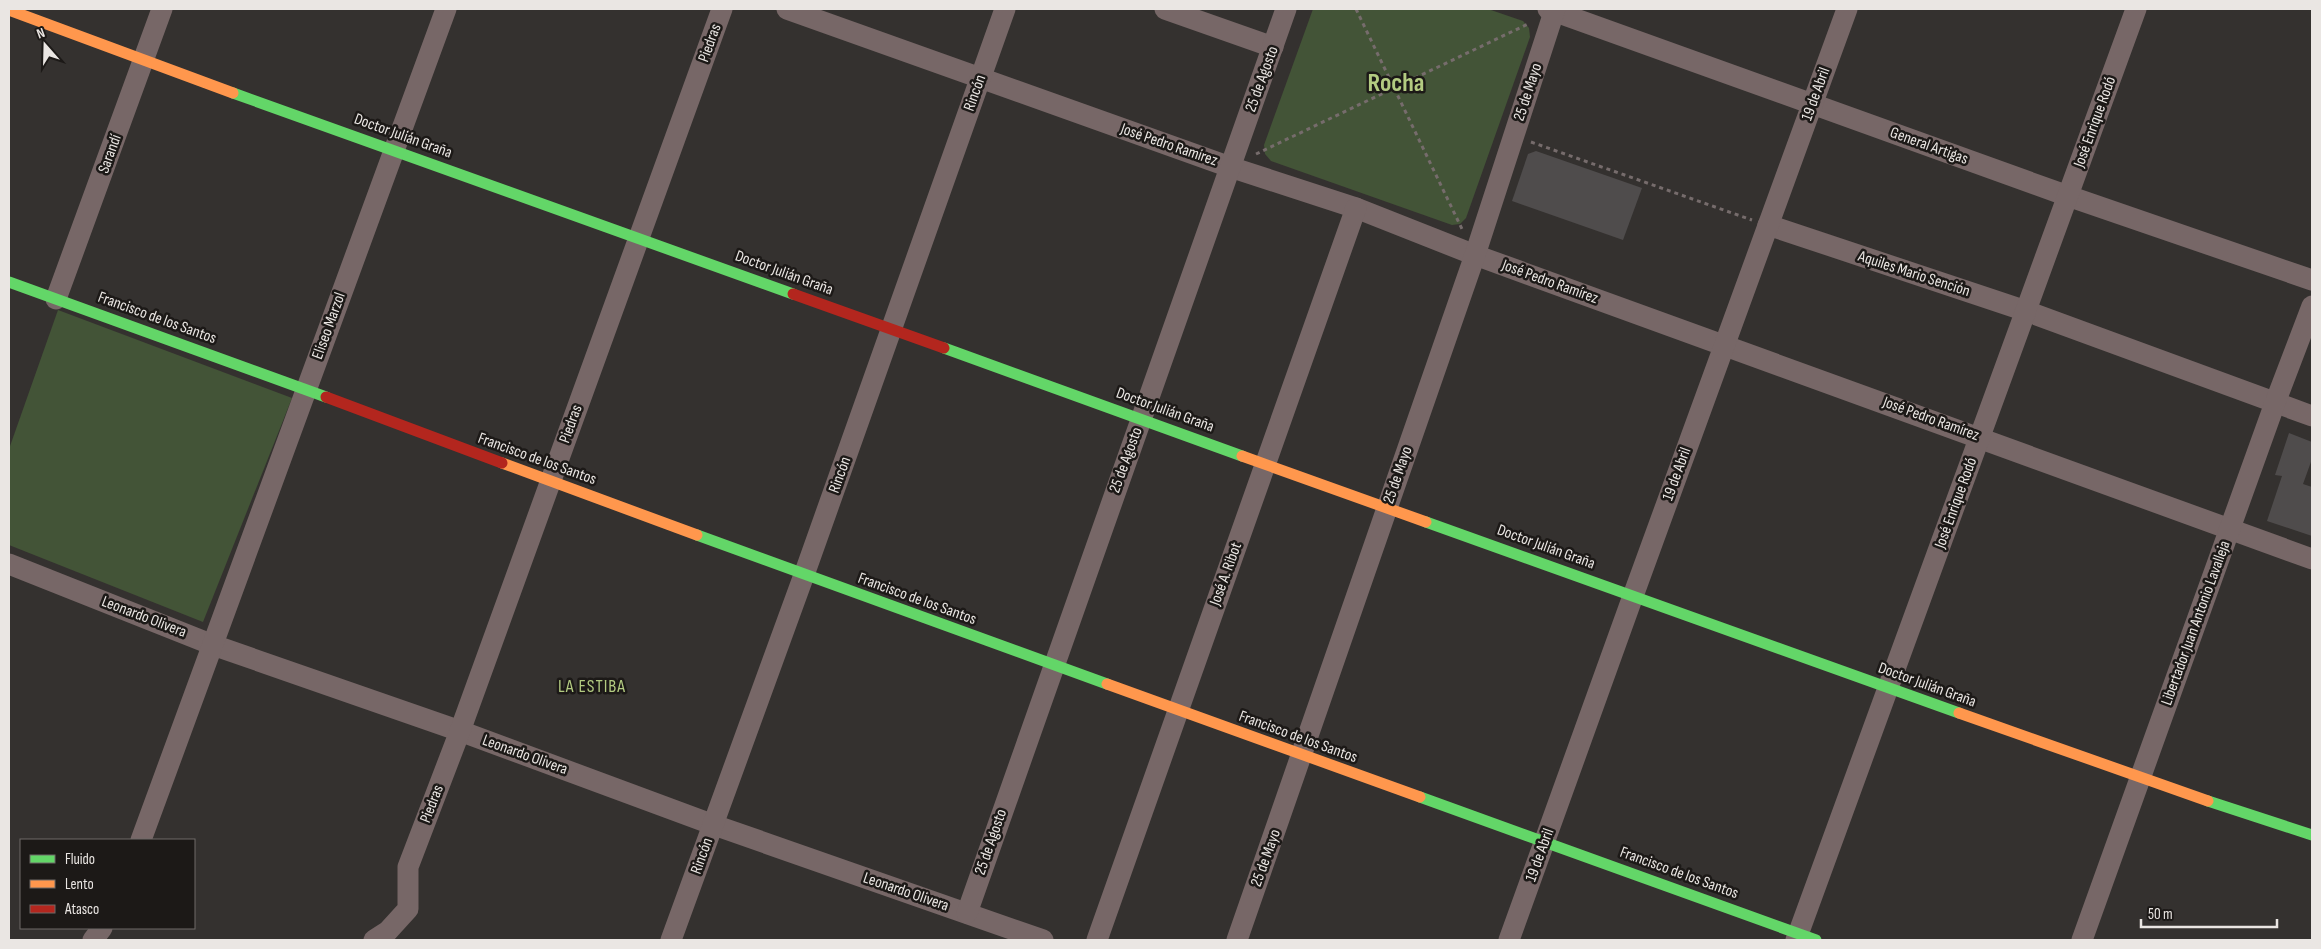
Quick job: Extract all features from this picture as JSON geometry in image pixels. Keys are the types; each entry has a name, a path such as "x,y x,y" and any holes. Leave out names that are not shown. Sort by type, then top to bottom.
{"street":[{"name":"Sarandí","path":"56,299 162,9"},
{"name":"Eliseo Marzol","path":"141,839 446,9"},
{"name":"Piedras","path":"374,940 388,931 408,909 408,867 460,731 722,9"},
{"name":"José Pedro Ramírez","path":"787,9 1230,167 1356,208 1475,255 2312,559"},
{"name":"Rincón","path":"671,940 804,576 1005,9"},
{"path":"1165,9 1273,47"},
{"name":"25 de Agosto","path":"967,912 1286,9"},
{"name":"19 de Abril","path":"1509,940 1632,596 1847,9"},
{"name":"José Enrique Rodó","path":"1804,938 1888,688 2136,9"},
{"name":"Doctor Julián Graña","path":"9,10 144,61 2141,779 2312,835"},
{"name":"General Artigas","path":"1552,10 2068,196 2312,280"},
{"name":"25 de Mayo","path":"1237,940 1495,196 1552,10"},
{"name":"José A. Ribot","path":"1097,940 1356,208"},
{"name":"Aquiles Mario Sención","path":"1768,225 2026,311 2312,416"},
{"name":"Francisco de los Santos","path":"9,282 305,389 804,576 1545,842 1804,938"},
{"name":"Libertador Juan Antonio Lavalleja","path":"2082,940 2275,403 2312,306"},
{"name":"Leonardo Olivera","path":"9,564 213,645 460,731 714,825 1044,940"},
{"path":"93,940 101,929"}],"path":[{"path":"1356,9 1475,255"},
{"path":"1230,167 1552,10"},
{"path":"1514,136 1768,225"}],"green space":[{"path":"1313,9 1488,9 1523,21 1529,28 1530,37 1466,218 1460,224 1452,225 1271,161 1265,154 1264,145"},
{"path":"58,310 292,398 203,622 9,545 9,449"}],"building":[{"path":"1536,151 1642,188 1623,240 1512,201 1528,154"},
{"path":"2289,433 2312,442 2312,459 2303,484 2312,487 2312,536 2267,521 2282,476 2275,475"}],"traffic: fast":[{"path":"233,93 793,294"},
{"path":"9,282 326,397"},
{"path":"944,348 1242,456"},
{"path":"1426,522 1959,713"},
{"path":"697,535 1107,684"},
{"path":"1420,797 1816,940"},
{"path":"2208,801 2312,835"}],"traffic: slow":[{"path":"9,10 233,93"},
{"path":"1242,456 1426,522"},
{"path":"502,463 697,535"},
{"path":"1107,684 1420,797"},
{"path":"1959,713 2208,801"}],"traffic: jam":[{"path":"793,294 944,348"},
{"path":"326,397 502,463"}],"district":[{"name":"Rocha","path":"1396,83"},
{"name":"LA ESTIBA","path":"592,686"}]}
